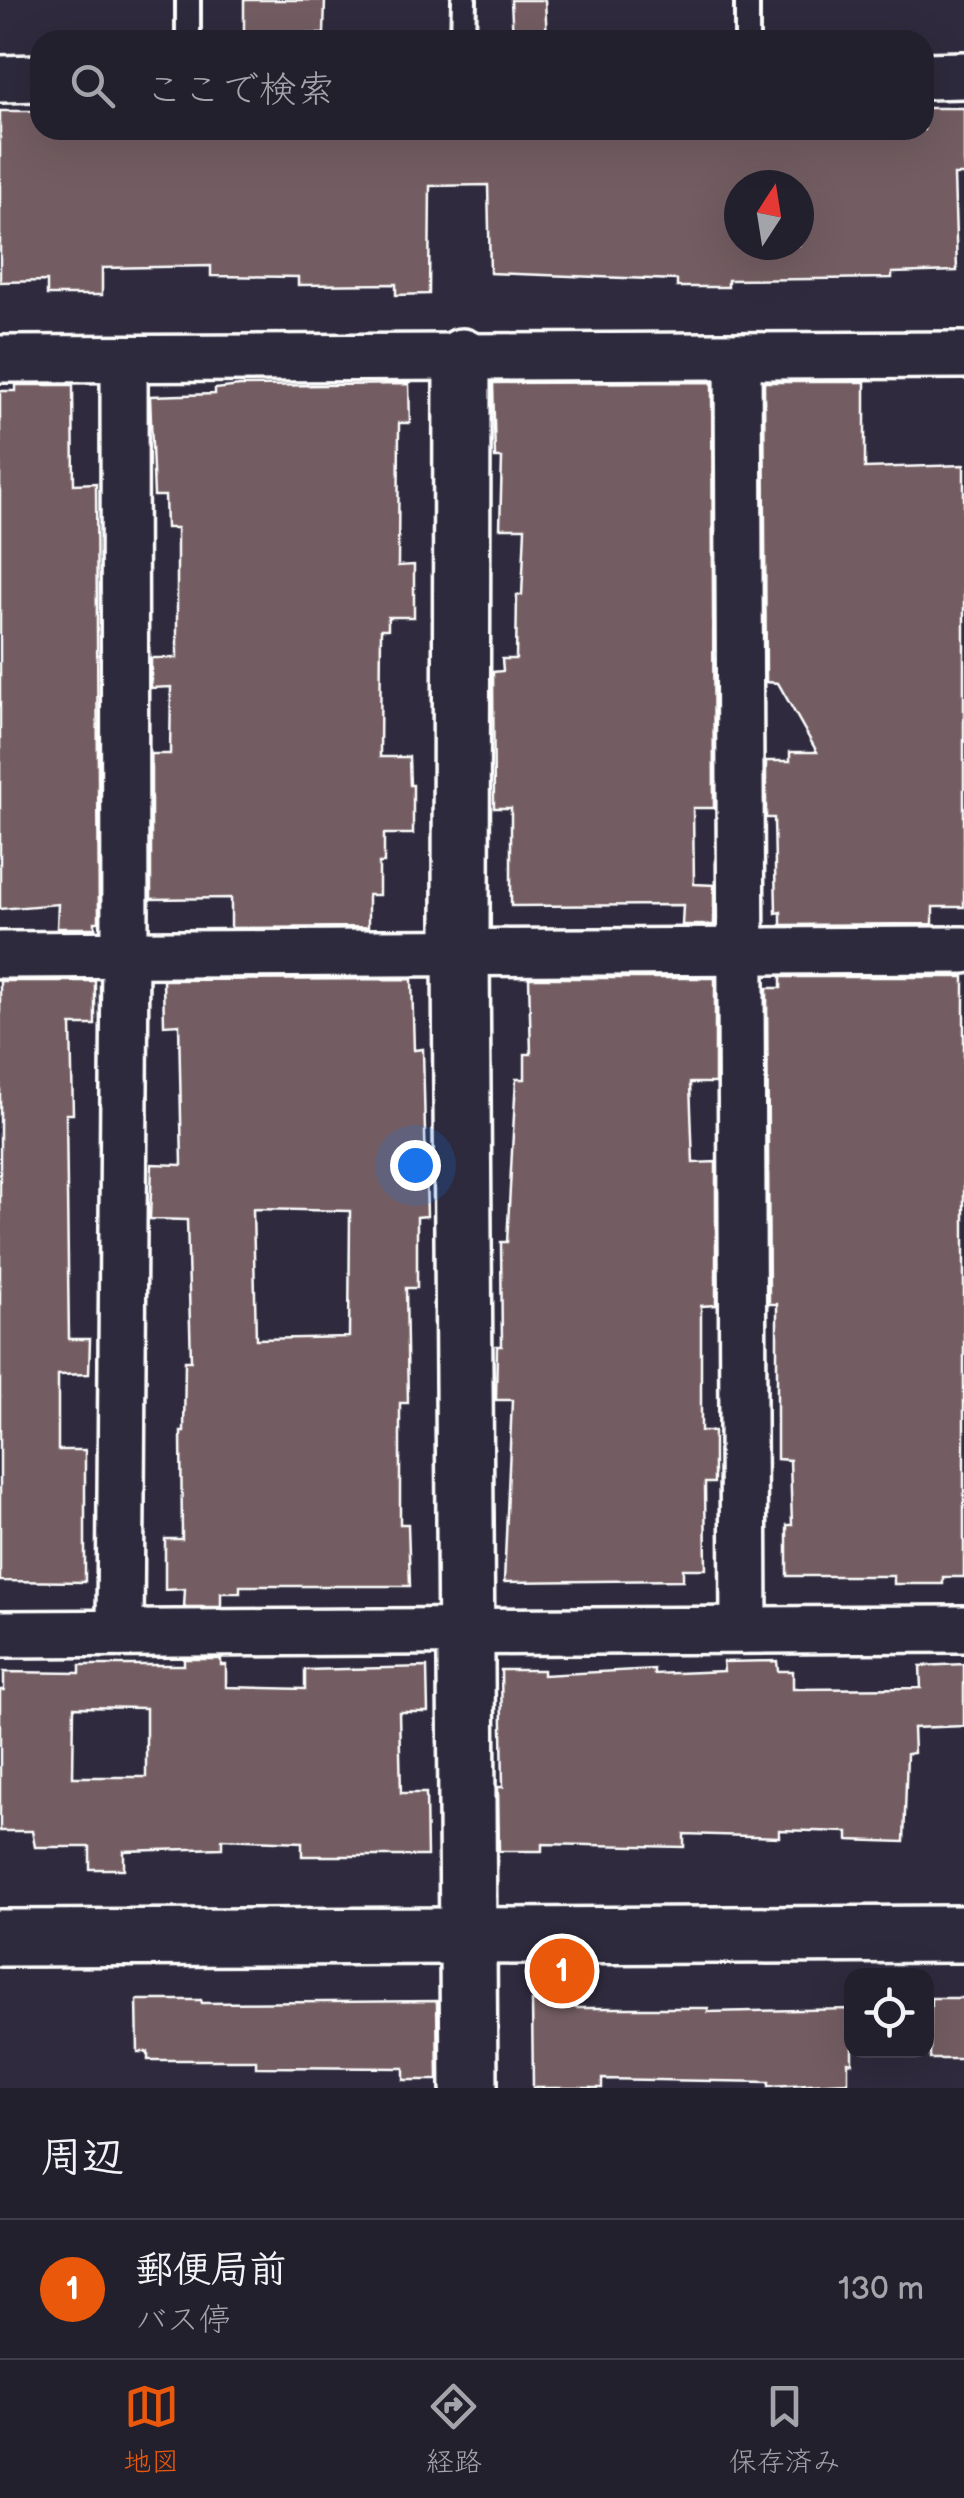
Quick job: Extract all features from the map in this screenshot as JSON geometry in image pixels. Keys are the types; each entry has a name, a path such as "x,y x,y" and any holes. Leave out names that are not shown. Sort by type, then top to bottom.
{"street":[{"path":"934,76 964,76"},
{"path":"0,78 30,78"},
{"path":"0,359 964,355"},
{"path":"738,356 744,1630"},
{"path":"462,357 461,953 468,2088"},
{"path":"120,1633 124,358"},
{"path":"0,956 743,948 964,950"},
{"path":"0,1634 964,1629"},
{"path":"0,1938 964,1934"}],"lane":[{"path":"188,0 188,30"},
{"path":"463,30 464,0"},
{"path":"747,0 747,30"}],"building":[{"path":"244,0 325,0 324,30 244,30"},
{"path":"511,0 545,0 546,30 512,30"},
{"path":"934,108 964,108 964,175 954,175 957,271 892,273 892,278 728,280 728,287 677,287 677,280 490,273 488,185 430,186 429,294 396,295 396,284 298,285 298,277 211,276 211,266 102,268 102,295 47,295 47,281 0,282 0,111 30,111 30,140 934,140"},
{"path":"712,382 714,808 693,808 694,884 714,885 714,925 682,925 683,905 511,906 511,808 494,808 493,672 503,671 502,659 516,659 517,595 522,595 525,528 500,528 502,458 495,458 493,383"},
{"path":"764,382 865,382 865,468 964,465 964,907 933,907 933,924 781,925 781,912 776,913 774,818 766,818 766,761 790,761 790,752 817,752 778,683 766,682"},
{"path":"409,384 410,423 399,423 398,566 414,565 414,617 388,617 388,629 381,629 380,757 409,757 413,834 384,834 379,895 368,895 368,927 231,928 231,898 151,899 151,754 170,754 171,687 151,688 151,658 177,658 177,528 166,528 165,496 154,496 150,396 215,394 215,389 240,386"},
{"path":"16,385 73,385 74,484 96,483 99,922 95,922 95,928 57,928 58,904 0,909 0,391 16,391"},
{"path":"781,977 964,977 964,1577 943,1577 943,1584 894,1584 894,1576 787,1576 787,1525 792,1525 790,1460 777,1459 777,1304 769,1304 767,988 781,988"},
{"path":"529,978 715,978 715,1083 690,1083 693,1163 716,1162 716,1305 701,1306 701,1431 714,1431 714,1483 705,1483 706,1569 683,1569 683,1580 504,1582 512,1400 496,1400 497,1346 502,1346 501,1242 507,1242 516,1079 525,1079 525,1054 531,1054"},
{"path":"412,979 414,1050 423,1049 427,1216 417,1217 417,1288 406,1288 408,1403 400,1403 400,1524 408,1524 410,1586 240,1586 240,1593 221,1593 221,1607 184,1607 185,1589 165,1590 165,1539 182,1539 181,1432 185,1361 191,1361 187,1220 150,1219 152,1164 182,1165 179,1024 164,1025 163,980","holes":["253,1209 350,1211 349,1337 256,1339"]},
{"path":"0,981 95,981 95,1025 71,1025 73,1114 66,1114 69,1339 90,1339 89,1374 58,1375 58,1450 85,1450 85,1582 0,1581"},
{"path":"184,1659 221,1659 221,1665 226,1665 226,1687 305,1689 305,1670 427,1667 428,1712 399,1712 401,1793 426,1793 427,1856 302,1856 302,1842 222,1839 222,1848 124,1851 124,1869 90,1869 90,1847 35,1847 32,1831 0,1831 0,1690 4,1690 4,1672 80,1673 80,1665 184,1665","holes":["74,1707 146,1708 146,1777 73,1777"]},
{"path":"777,1661 778,1671 793,1671 793,1689 921,1688 920,1666 964,1664 964,1726 913,1728 914,1753 907,1754 904,1842 848,1840 848,1832 779,1830 779,1837 684,1834 684,1847 542,1844 542,1851 499,1851 498,1787 503,1787 501,1670 543,1670 543,1675 654,1669 654,1674 724,1671 723,1662"},
{"path":"934,1998 964,1998 964,2059 930,2059 934,2058"},
{"path":"137,2000 437,2001 438,2080 404,2080 404,2068 256,2067 256,2060 148,2060 148,2052 138,2052"},
{"path":"532,2001 576,2001 576,2008 708,2008 708,2012 844,2009 844,2058 852,2058 852,2063 848,2062 848,2082 769,2086 769,2082 602,2079 602,2088 533,2088"}],"place":[{"name":"郵便局前","path":"562,1971"}]}
